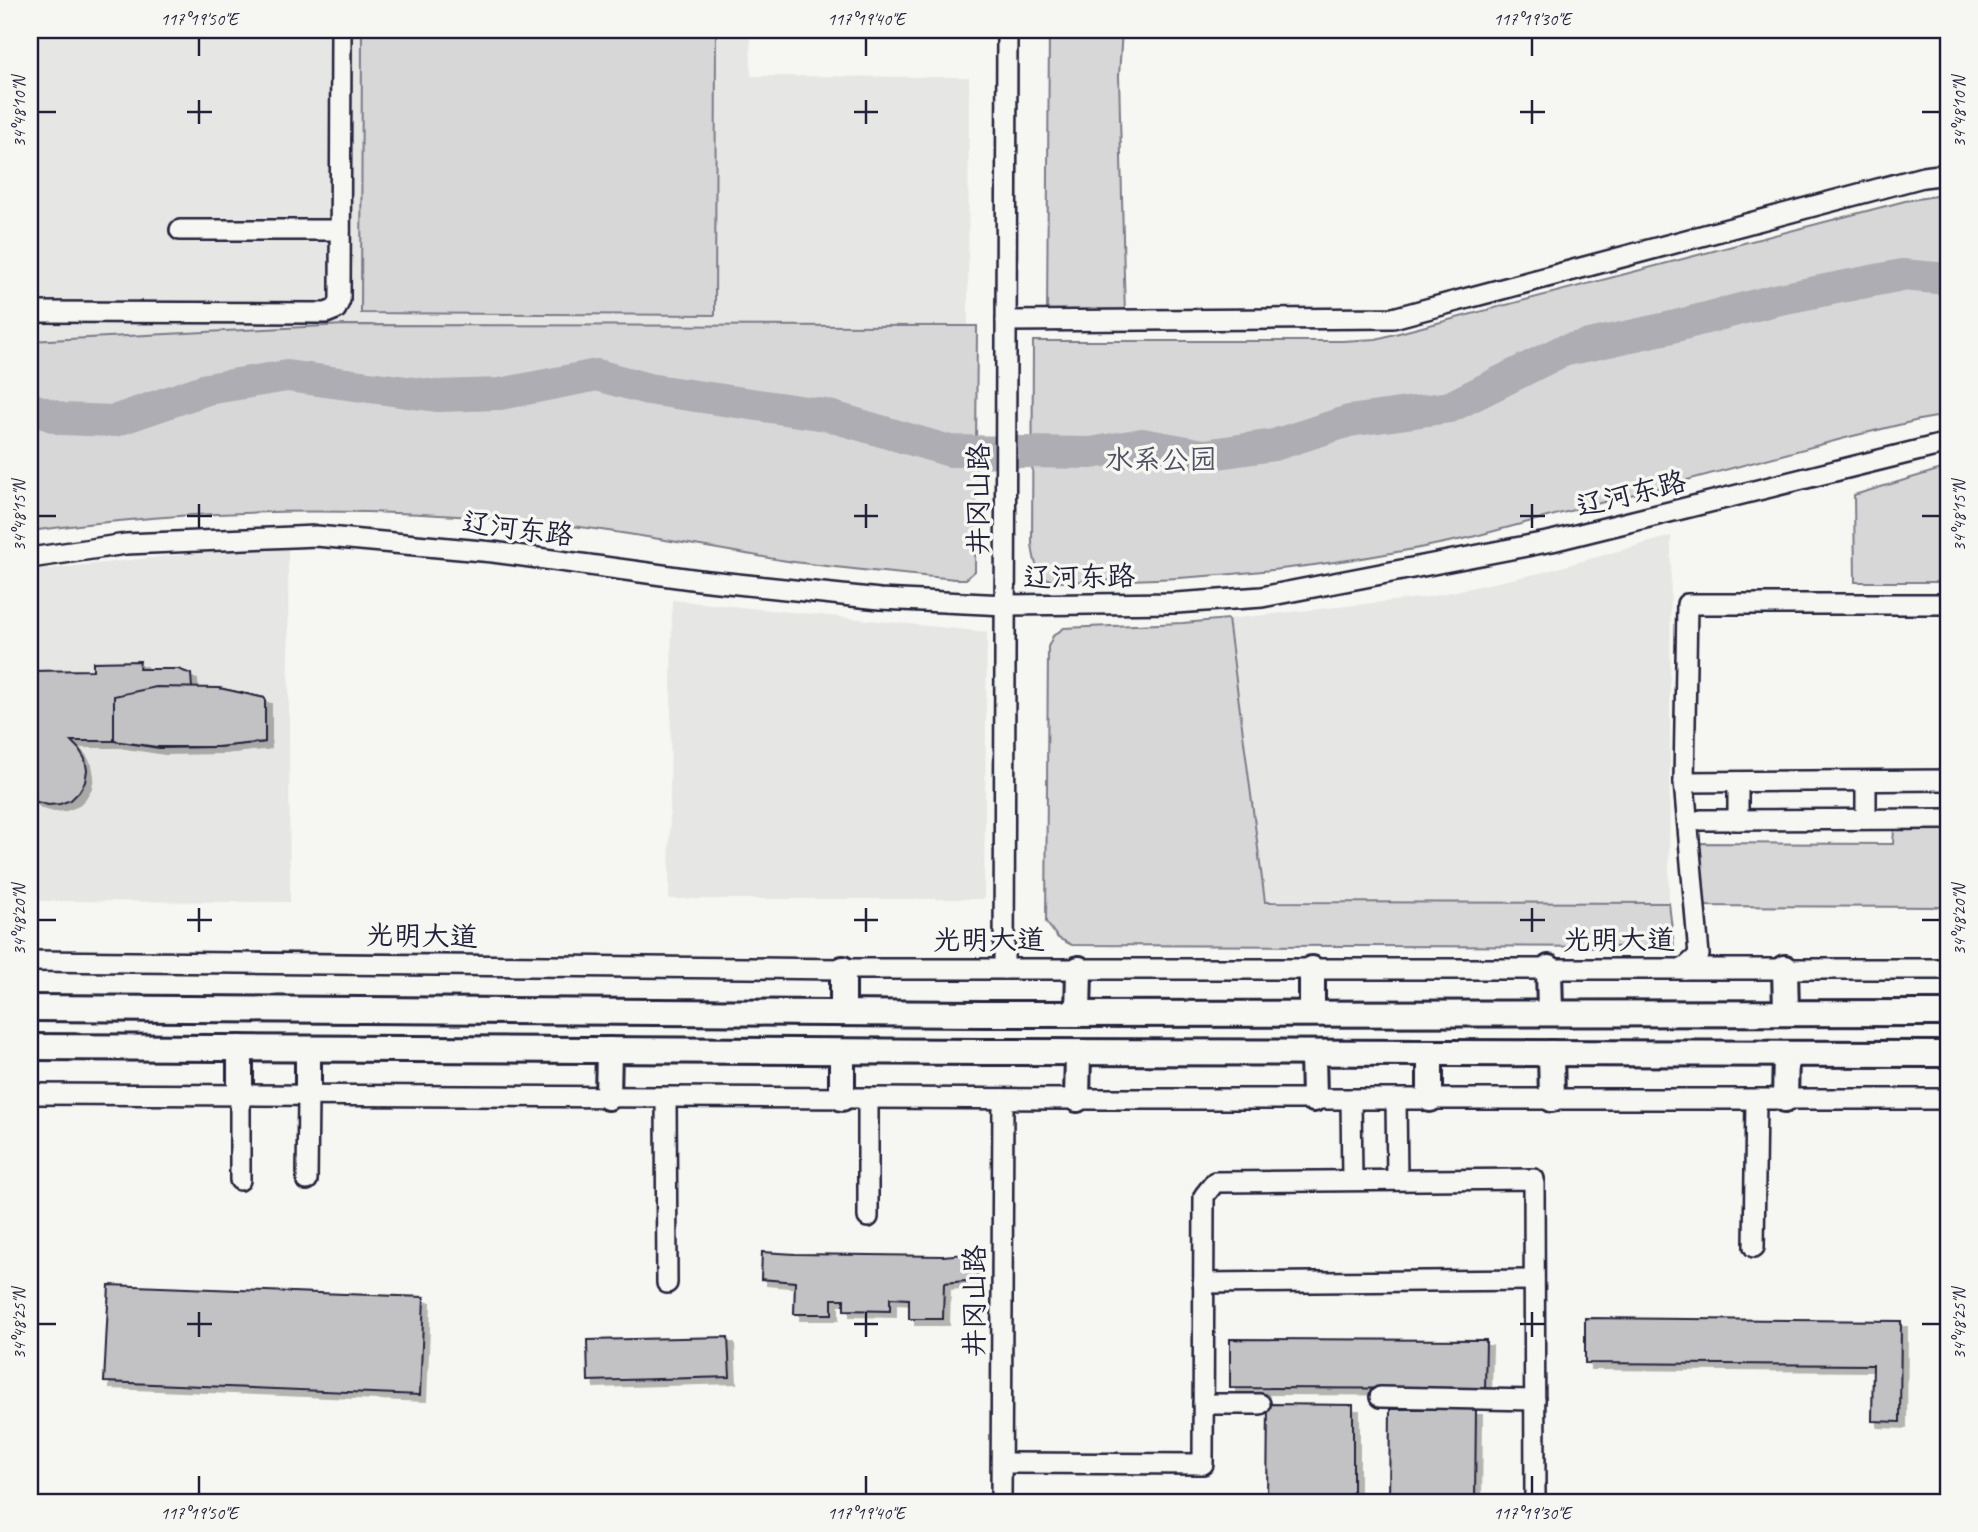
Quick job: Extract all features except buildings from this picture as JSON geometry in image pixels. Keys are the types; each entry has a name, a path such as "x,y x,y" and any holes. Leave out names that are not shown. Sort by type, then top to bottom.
{"main road":[{"path":"1549,968 1550,1013"},
{"path":"1785,968 1786,1013"},
{"path":"843,969 843,1013"},
{"path":"1078,1014 1079,969"},
{"path":"1312,969 1312,1013"},
{"path":"30,1008 1078,1014 1948,1013"},
{"path":"30,1047 1078,1053 1948,1054"},
{"path":"240,1048 240,1095"},
{"path":"308,1049 308,1096"},
{"path":"608,1097 609,1050"},
{"path":"842,1052 842,1098"},
{"path":"1077,1099 1078,1053"},
{"path":"1313,1053 1314,1099"},
{"path":"1430,1053 1430,1099"},
{"path":"1551,1053 1552,1099"},
{"path":"1785,1099 1786,1054"}],"street":[{"path":"30,312 326,313 336,309 340,300 341,30"},
{"name":"井冈山路","path":"1004,969 1007,30"},
{"path":"1006,321 1393,318 1923,177 1948,174"},
{"path":"180,230 340,230"},
{"name":"辽河东路","path":"30,558 126,544 316,536 493,552 699,580 880,599 1006,605 1176,603 1262,597 1552,541 1948,443"},
{"path":"1684,969 1699,955 1684,782 1687,604 1948,604"},
{"path":"1684,782 1948,780"},
{"path":"1866,781 1866,819"},
{"path":"1738,782 1738,820"},
{"path":"1701,820 1948,819"},
{"name":"光明大道","path":"30,961 843,969 1948,969"},
{"path":"30,1094 868,1099 1948,1099"},
{"path":"240,1095 240,1180"},
{"path":"306,1180 308,1096"},
{"path":"666,1098 667,1283"},
{"path":"868,1099 869,1217"},
{"name":"井冈山路","path":"1002,1502 1003,1099"},
{"path":"1351,1099 1352,1180"},
{"path":"1396,1099 1397,1180"},
{"path":"1754,1247 1756,1099"},
{"path":"1002,1463 1203,1464 1204,1196 1214,1182 1534,1179 1535,1502"},
{"path":"1203,1283 1534,1280"},
{"path":"1380,1398 1535,1399"},
{"path":"1203,1404 1260,1404"}],"shaded area":[{"path":"30,30 750,30 751,76 969,77 968,326 345,325 30,341"},
{"path":"1671,536 1669,903 1264,902 1228,619 1428,597 1540,573"},
{"path":"288,543 290,902 30,901 30,571"},
{"path":"672,600 987,632 984,899 669,899"}],"green space":[{"path":"362,30 716,30 715,315 361,313"},
{"path":"1049,30 1122,30 1119,76 1125,317 1047,316"},
{"name":"水系公园","path":"1948,194 1948,415 1853,436 1468,538 1396,552 1288,568 1164,579 1056,582 1045,577 1038,568 1032,544 1033,341 1376,339 1905,201"},
{"path":"345,325 977,326 975,571 966,579 955,579 781,560 590,528 496,519 362,512 162,517 30,531 30,341"},
{"path":"1948,467 1948,582 1855,582 1854,495"},
{"path":"1228,619 1265,902 1669,903 1674,947 1072,945 1058,938 1046,922 1048,647 1053,636 1064,628"},
{"path":"1894,830 1948,830 1948,907 1688,906 1692,843 1893,844"}],"waterway":[{"path":"30,408 62,419 114,421 207,389 287,376 437,396 500,394 597,375 648,389 826,415 950,451 1091,453 1142,444 1204,455 1274,445 1349,421 1450,407 1562,351 1672,327 1775,300 1902,275 1948,279"}]}
